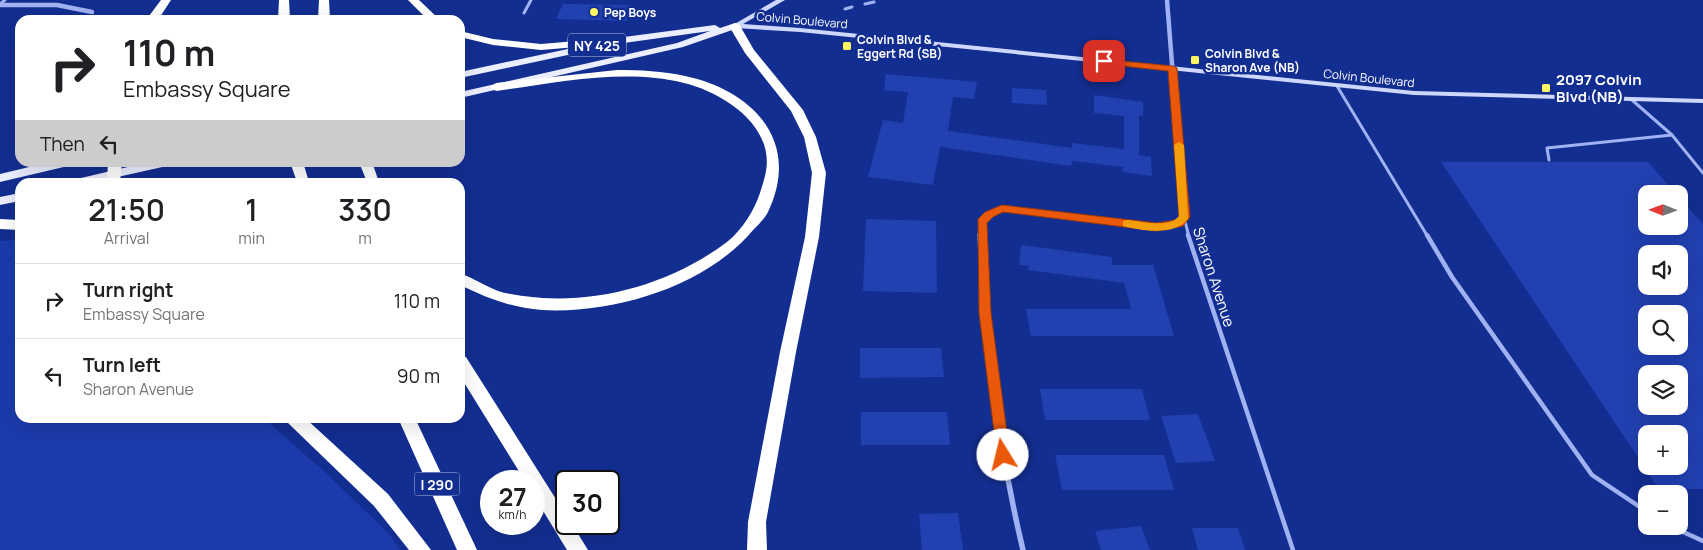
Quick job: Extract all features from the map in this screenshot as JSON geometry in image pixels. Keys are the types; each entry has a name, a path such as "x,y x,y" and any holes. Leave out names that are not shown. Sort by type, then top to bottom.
{"highway":[{"path":"156,15 166,0"},
{"path":"284,0 284,15"},
{"path":"324,0 324,15"},
{"path":"413,0 429,15"},
{"path":"735,26 749,51 797,110 810,137 819,172 812,237 788,352 757,522 757,550"},
{"path":"465,35 493,42 541,47 624,40"},
{"path":"465,282 490,295 517,302 543,305 599,301 656,288 687,275 716,257 741,236 757,218 767,201 773,183 774,158 769,139 758,122 746,109 709,86 686,79 649,74 596,76 496,87"},
{"path":"0,224 15,225"},
{"path":"465,370 578,550"},
{"path":"299,423 381,500 421,550"},
{"name":"I 290","path":"409,423 467,550"}],"main road":[{"name":"NY 425","path":"465,74 624,40 735,26"},
{"path":"465,94 680,44 735,26"},
{"path":"0,178 47,167"},
{"path":"96,178 143,167"},
{"path":"0,202 15,198"}],"street":[{"path":"735,26 781,0"},
{"name":"Sharon Avenue","path":"1167,0 1184,217"},
{"path":"0,4 57,5 92,12"},
{"name":"Colvin Boulevard","path":"735,26 808,31 1449,96 1703,102"},
{"path":"1023,550 1003,455 995,399 985,313 981,222 989,214 1002,209 1157,227 1179,224 1184,217"}],"lane":[{"path":"0,4 5,0"},
{"path":"524,13 531,0"},
{"path":"865,4 874,2"},
{"path":"844,8 852,7"},
{"path":"1337,86 1452,277 1592,475 1638,506"},
{"path":"1632,100 1672,135 1703,173"},
{"path":"1549,160 1547,148 1672,135"},
{"name":"Sharon Avenue","path":"1184,217 1187,232 1293,550"},
{"path":"1688,534 1703,540"}],"shaded area":[{"path":"15,240 15,423 269,423 326,473 390,535 400,550 0,550 0,241"}],"building":[{"name":"Pep Boys","path":"563,4 632,5 627,21 556,19"},
{"path":"886,74 977,82 974,99 953,97 948,131 1072,148 1072,143 1124,149 1124,116 1094,113 1094,95 1143,102 1143,116 1139,115 1139,155 1151,157 1152,176 1123,172 1123,167 1072,161 1071,166 940,147 933,185 868,177 883,120 903,123 908,92 884,90"},
{"path":"1012,88 1046,90 1047,105 1012,103"},
{"path":"1441,162 1648,162 1668,185 1638,185 1638,235 1688,235 1688,207 1703,224 1703,489 1688,489 1688,485 1656,485 1650,475 1688,475 1688,425 1638,425 1638,458"},
{"path":"866,219 936,221 937,293 863,291"},
{"path":"1021,245 1112,257 1112,265 1153,265 1174,336 1031,336 1026,309 1131,309 1124,283 1028,270 1029,266 1019,265"},
{"path":"860,348 941,348 944,377 860,378"},
{"path":"1040,389 1142,389 1150,420 1045,420"},
{"path":"861,412 947,412 950,445 861,445"},
{"path":"1198,414 1215,461 1176,463 1161,416"},
{"path":"1055,455 1164,455 1174,490 1062,490"},
{"path":"958,513 963,550 922,550 919,514"},
{"path":"1141,526 1150,550 1101,550 1095,531"},
{"path":"1192,528 1238,528 1245,550 1198,550"}],"slow traffic":[{"path":"1127,223 1164,227 1179,224 1184,217 1179,145"}],"place":[{"name":"Pep Boys","path":"594,12"},
{"name":"Colvin Blvd & Eggert Rd (SB)","path":"847,46"},
{"name":"Colvin Blvd & Sharon Ave (NB)","path":"1195,60"},
{"name":"2097 Colvin Blvd (NB)","path":"1546,88"}],"route":[{"path":"1003,455 985,313 980,236 981,222 989,214 1002,209 1157,227 1179,224 1184,217 1173,68 1104,61"}]}
